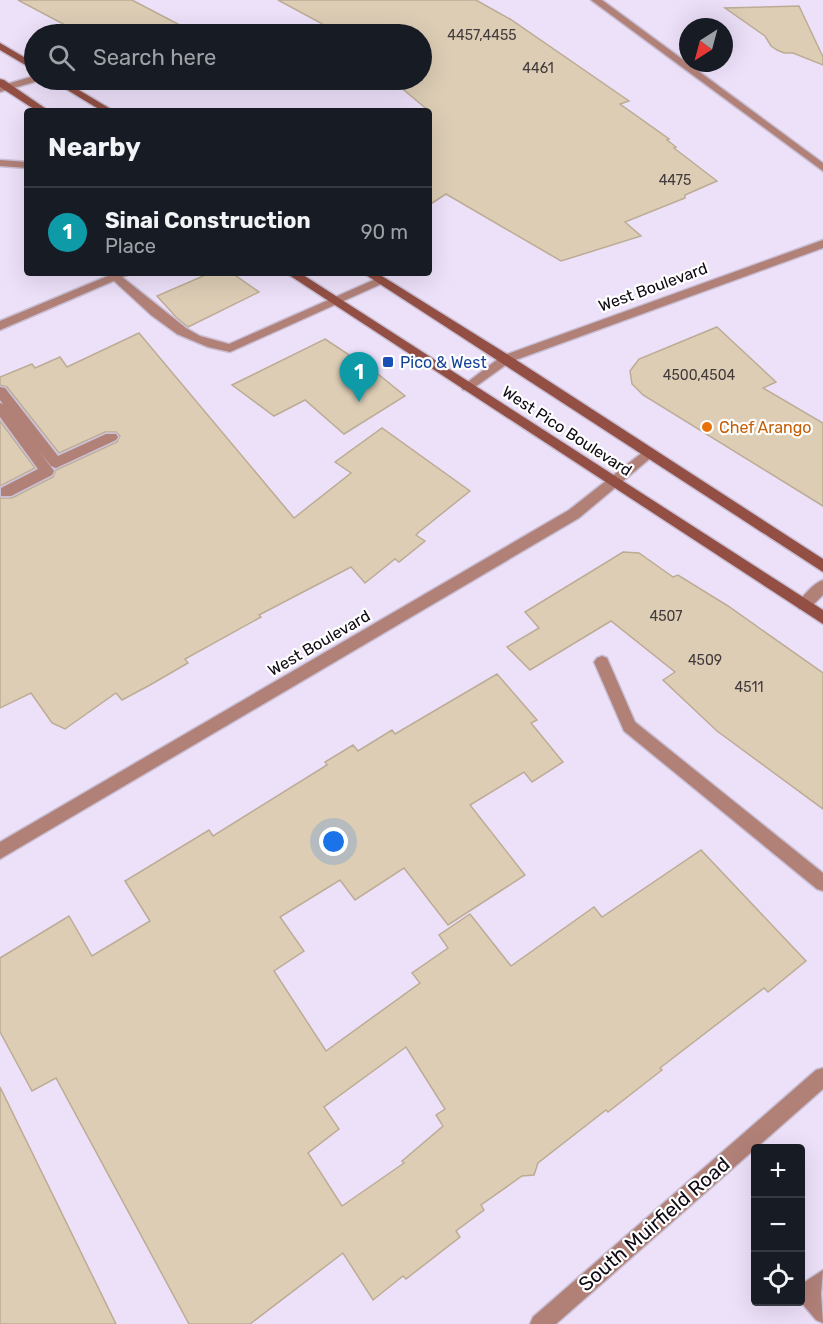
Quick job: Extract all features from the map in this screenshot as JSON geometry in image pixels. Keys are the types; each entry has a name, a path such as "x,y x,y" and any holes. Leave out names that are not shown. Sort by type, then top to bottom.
{"main road":[{"path":"0,46 24,61"},
{"path":"2,86 39,108"},
{"path":"73,90 104,108"},
{"name":"West Pico Boulevard","path":"297,276 823,618"},
{"name":"West Pico Boulevard","path":"374,276 506,359 823,566"}],"street":[{"path":"596,0 823,168"},
{"path":"2,86 24,81"},
{"path":"0,163 24,165"},
{"name":"West Boulevard","path":"467,387 506,359 823,244"},
{"path":"0,326 120,276"},
{"path":"123,276 176,330 209,343 230,348 382,281"},
{"path":"0,391 56,463 111,437"},
{"path":"0,408 47,471 6,492"},
{"name":"West Boulevard","path":"0,850 574,514 648,453"},
{"path":"804,605 823,586"},
{"path":"602,662 629,726 823,883"},
{"name":"South Muirfield Road","path":"540,1324 823,1077"},
{"path":"823,1280 807,1293 823,1313"}],"building":[{"path":"18,0 132,0 178,24 63,24"},
{"path":"278,0 476,0 510,19 629,101 620,104 669,139 667,140 676,147 674,148 717,181 685,195 685,198 625,222 641,236 561,261 446,194 432,203 432,108 425,108 404,90 432,90 432,24 322,24"},
{"path":"799,6 823,57 823,65 793,53 777,50 771,46 765,36 725,8"},
{"path":"203,276 236,276 259,292 188,327 157,296"},
{"path":"717,327 776,382 763,388 823,423 823,506 643,395 632,384 630,371 639,359"},
{"path":"139,333 294,518 351,473 335,462 382,428 470,491 416,535 425,541 399,562 395,559 365,583 351,567 259,615 261,617 185,659 188,663 150,685 122,700 116,693 65,729 52,723 31,693 0,708 0,498 12,498 53,477 56,470 117,442 120,436 116,432 105,432 59,453 7,387 0,385 0,377 32,364 35,368 60,357 67,367"},
{"path":"325,339 378,374 405,396 344,434 305,400 274,416 232,385"},
{"path":"0,421 35,468 0,486"},
{"path":"623,552 639,553 673,577 678,575 728,606 823,673 823,809 717,731 663,680 675,672 611,621 530,670 507,647 539,628 525,612"},
{"path":"497,674 537,720 531,723 563,762 532,782 524,772 470,805 525,875 448,925 404,868 355,900 340,880 280,917 304,951 274,971 326,1051 420,983 412,973 448,948 439,935 470,914 511,966 594,907 602,917 701,850 806,961 768,992 764,988 660,1068 662,1070 608,1112 606,1110 538,1163 534,1175 522,1176 481,1205 484,1210 456,1231 460,1237 406,1279 403,1276 373,1300 343,1253 250,1324 189,1324 56,1078 32,1091 0,1032 0,958 69,916 92,956 150,921 125,881 209,830 213,836 327,765 325,762 353,745 358,751 392,730 395,734","holes":["406,1047 445,1109 436,1115 443,1126 402,1161 404,1163 342,1206 308,1153 339,1129 324,1107"]},
{"path":"0,1087 116,1324 0,1324"}],"place":[{"name":"Pico & West","path":"388,362"},
{"name":"Sinai Construction","path":"359,402"},
{"name":"Chef Arango","path":"707,427"}]}
